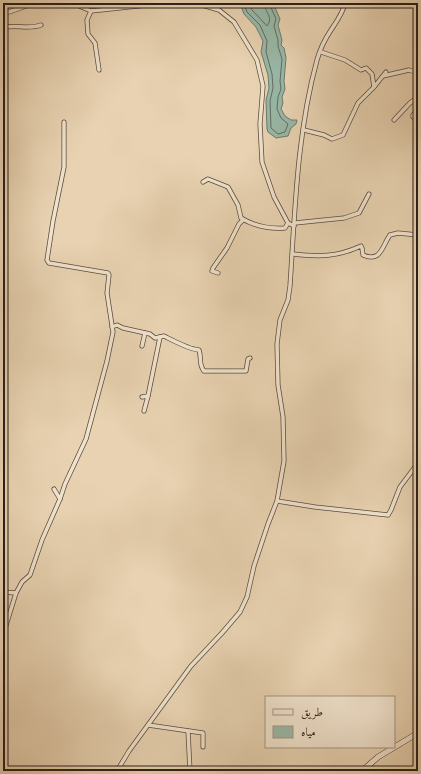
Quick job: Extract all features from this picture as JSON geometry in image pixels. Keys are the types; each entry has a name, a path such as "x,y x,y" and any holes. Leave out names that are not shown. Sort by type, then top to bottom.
{"street":[{"path":"3,14 35,3"},
{"path":"72,3 91,11 157,4 194,3 220,10 234,22 257,60 263,86 260,124 262,162 274,197 288,223"},
{"path":"117,771 129,751 191,666 240,612 268,524 277,501 284,461 284,446 283,417 278,385 277,344 280,320 288,300 293,254 298,171 304,130 318,58 324,42 344,9 345,3"},
{"path":"91,11 87,20 88,34 95,43 99,70"},
{"path":"3,28 10,26 33,28 41,25"},
{"path":"321,52 344,60 361,70 366,68 372,74 374,87"},
{"path":"382,77 391,73 409,70 418,73"},
{"path":"304,130 324,135 332,139 343,135 358,103 386,72"},
{"path":"394,120 410,103 418,97"},
{"path":"413,117 412,115 418,109"},
{"path":"3,635 16,593 22,582 30,575 42,540 65,484 86,439 107,361 113,332 107,293 108,273 49,263 47,260 64,167 64,122"},
{"path":"203,182 208,180 228,187 238,205 241,218 249,223 272,229 284,228 288,223"},
{"path":"288,223 294,224 344,218 359,213 370,194"},
{"path":"218,273 212,271 213,268 226,248 238,224 244,220"},
{"path":"293,254 326,256 361,246 363,255 374,258 379,255 390,235 398,233 418,235"},
{"path":"112,327 117,325 123,328 150,334 155,338 164,336 189,346 193,350 199,350 199,362 204,371 246,371 250,358"},
{"path":"142,346 145,333"},
{"path":"144,411 160,337"},
{"path":"142,398 148,396"},
{"path":"277,501 388,515 400,487 418,463"},
{"path":"54,489 60,499"},
{"path":"3,592 16,593"},
{"path":"148,725 203,733 203,747"},
{"path":"188,731 190,771"},
{"path":"395,747 418,733"},
{"path":"362,771 378,757 393,748"}],"water":[{"path":"240,3 273,3 280,19 278,25 282,40 281,45 284,48 286,58 284,81 285,89 282,97 283,103 281,109 285,116 291,120 297,120 296,124 291,128 288,136 276,138 268,132 266,100 269,88 268,75 261,52 263,41 256,27 244,14"}]}
